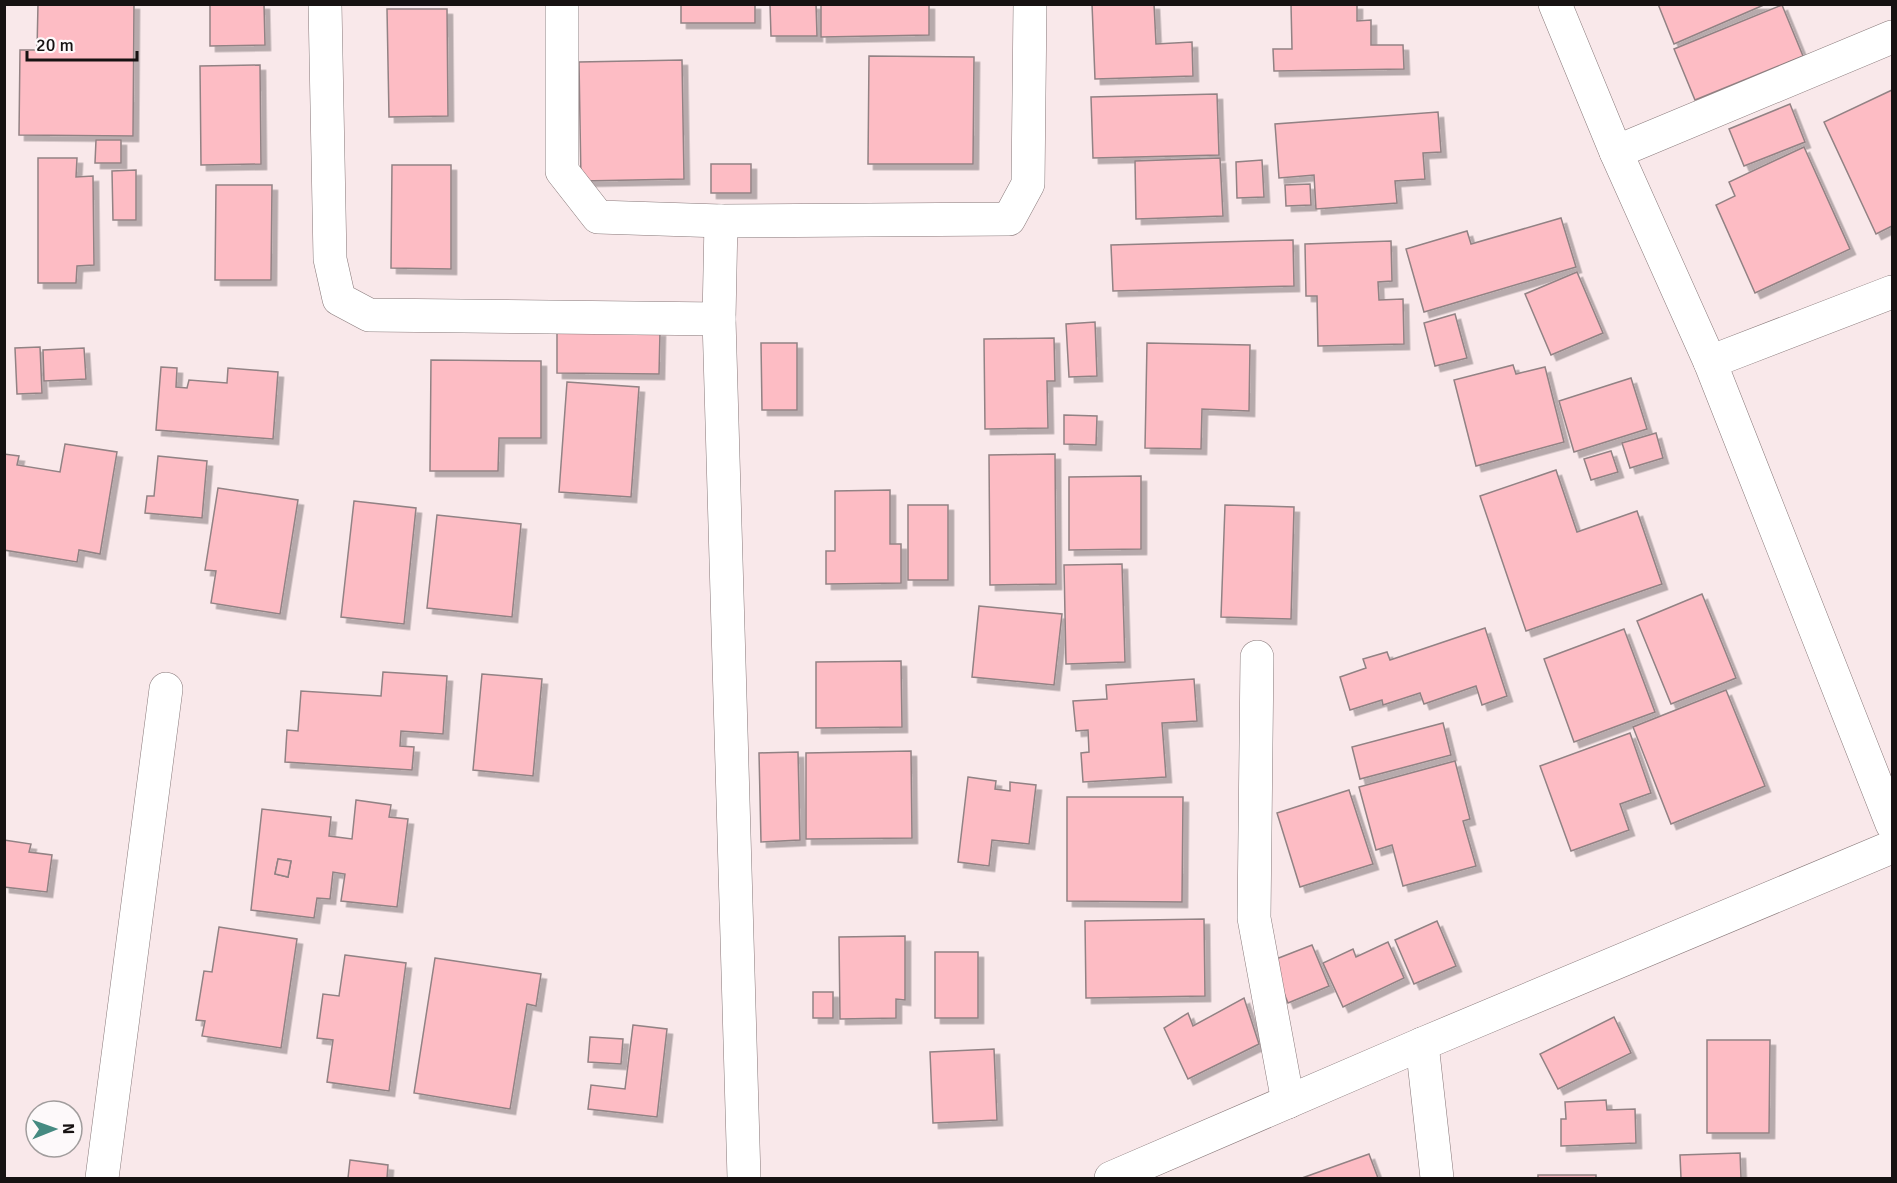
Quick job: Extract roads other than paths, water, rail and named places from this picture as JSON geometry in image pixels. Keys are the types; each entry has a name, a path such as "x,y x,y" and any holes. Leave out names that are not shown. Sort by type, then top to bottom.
{"street":[{"path":"325,4 330,259 339,299 369,315 719,319"},
{"path":"562,4 562,171 598,217 721,221 1009,219 1028,184 1030,4"},
{"path":"1555,4 1616,152 1710,362 1893,825"},
{"path":"1616,152 1893,37"},
{"path":"721,221 719,319 744,1179"},
{"path":"1710,362 1893,292"},
{"path":"1257,657 1254,918 1288,1102"},
{"path":"102,1179 166,689"},
{"path":"1111,1179 1422,1044 1893,848"},
{"path":"1422,1044 1437,1179"}]}
